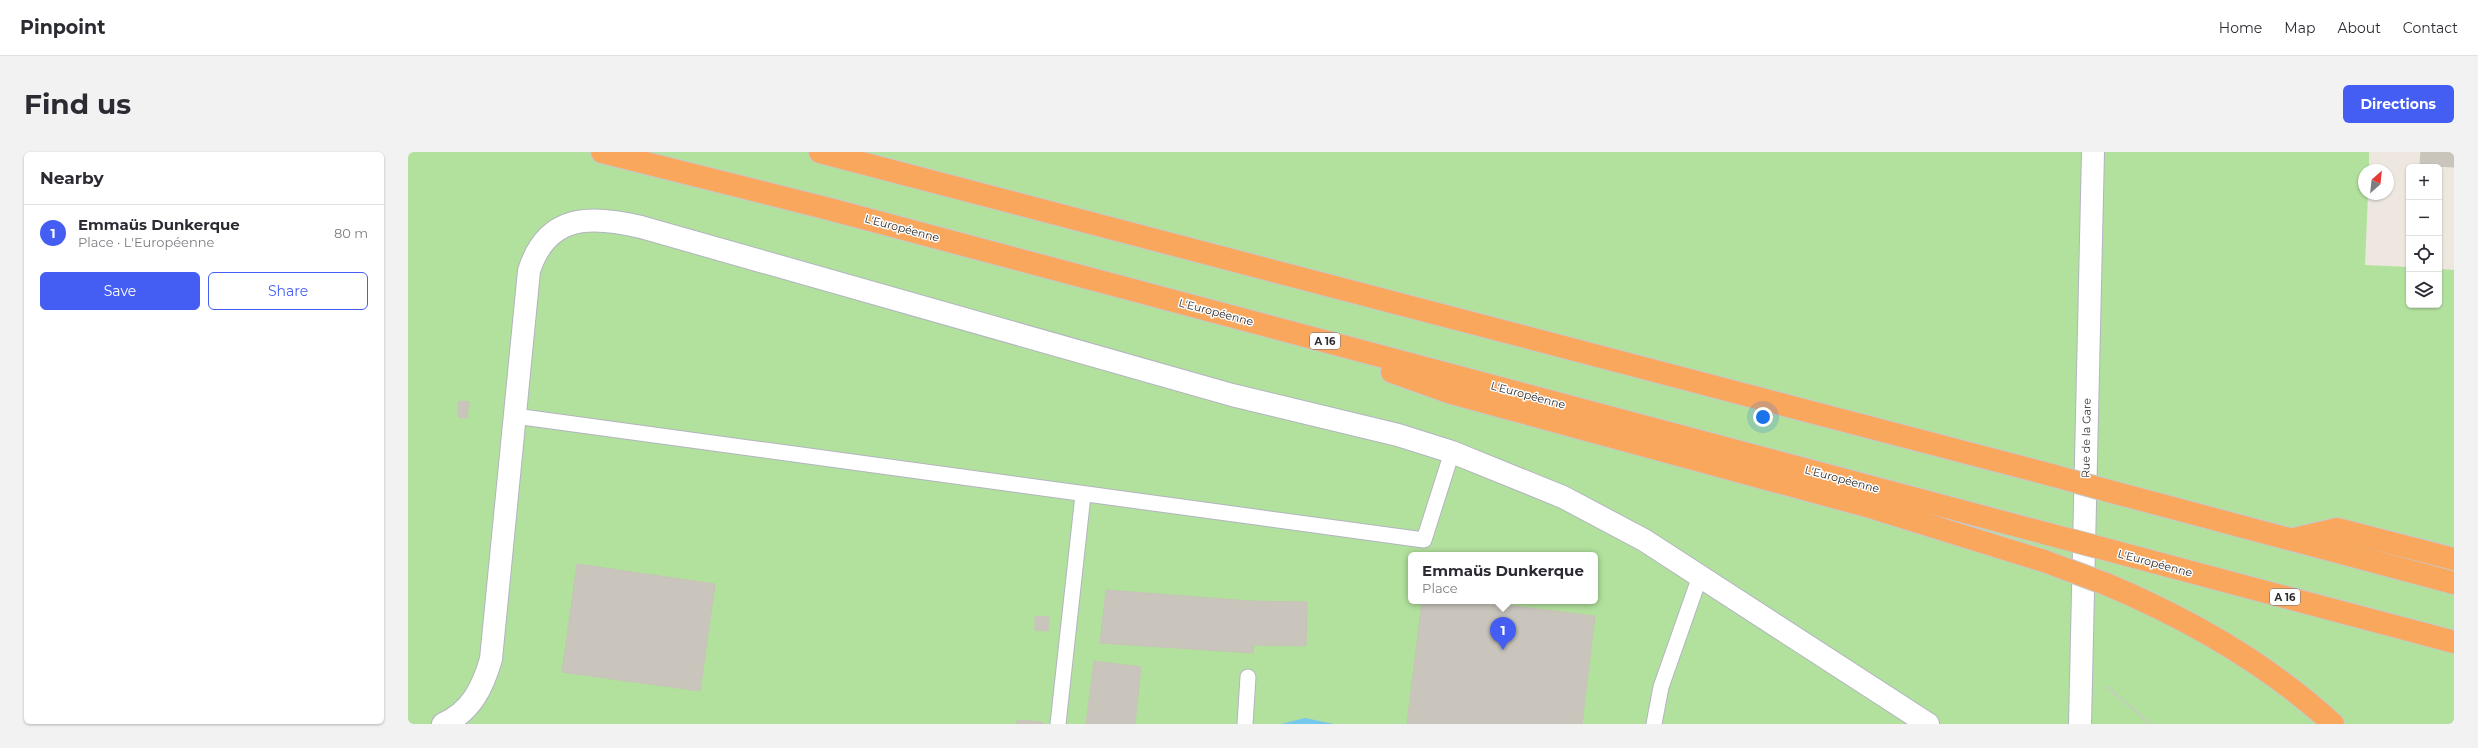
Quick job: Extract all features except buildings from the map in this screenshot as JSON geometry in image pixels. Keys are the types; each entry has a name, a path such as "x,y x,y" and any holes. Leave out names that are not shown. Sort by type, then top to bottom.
{"highway":[{"name":"L'Européenne","path":"602,152 844,213 1238,317 2454,642"},
{"path":"820,152 2055,476 2454,583"},
{"path":"1238,317 1451,393 1870,507 2044,561 2106,584 2193,624 2232,647 2274,676 2333,724"},
{"path":"2292,540 2337,529 2454,559"}],"street":[{"name":"Rue de la Gare","path":"2080,724 2093,152"},
{"path":"443,724 463,712 471,703 486,675 491,659 526,287 536,254 545,239 565,225 578,221 608,220 656,231 1232,395 1398,435 1452,452 1586,509 1644,540 1928,724"}],"lane":[{"path":"515,416 1083,495 1424,540 1452,452"},
{"path":"1058,724 1083,495"},
{"path":"1654,724 1663,680 1700,576"},
{"path":"1245,724 1248,677"}],"path":[{"path":"2081,664 2151,724"}],"green space":[{"path":"408,152 2369,152 2369,164 2358,164 2358,200 2368,200 2365,265 2406,267 2406,308 2442,308 2442,269 2454,270 2454,724 408,724"}],"water":[{"path":"1305,718 1334,724 1281,724"}],"place":[{"name":"Emmaüs Dunkerque","path":"1503,650"}]}
